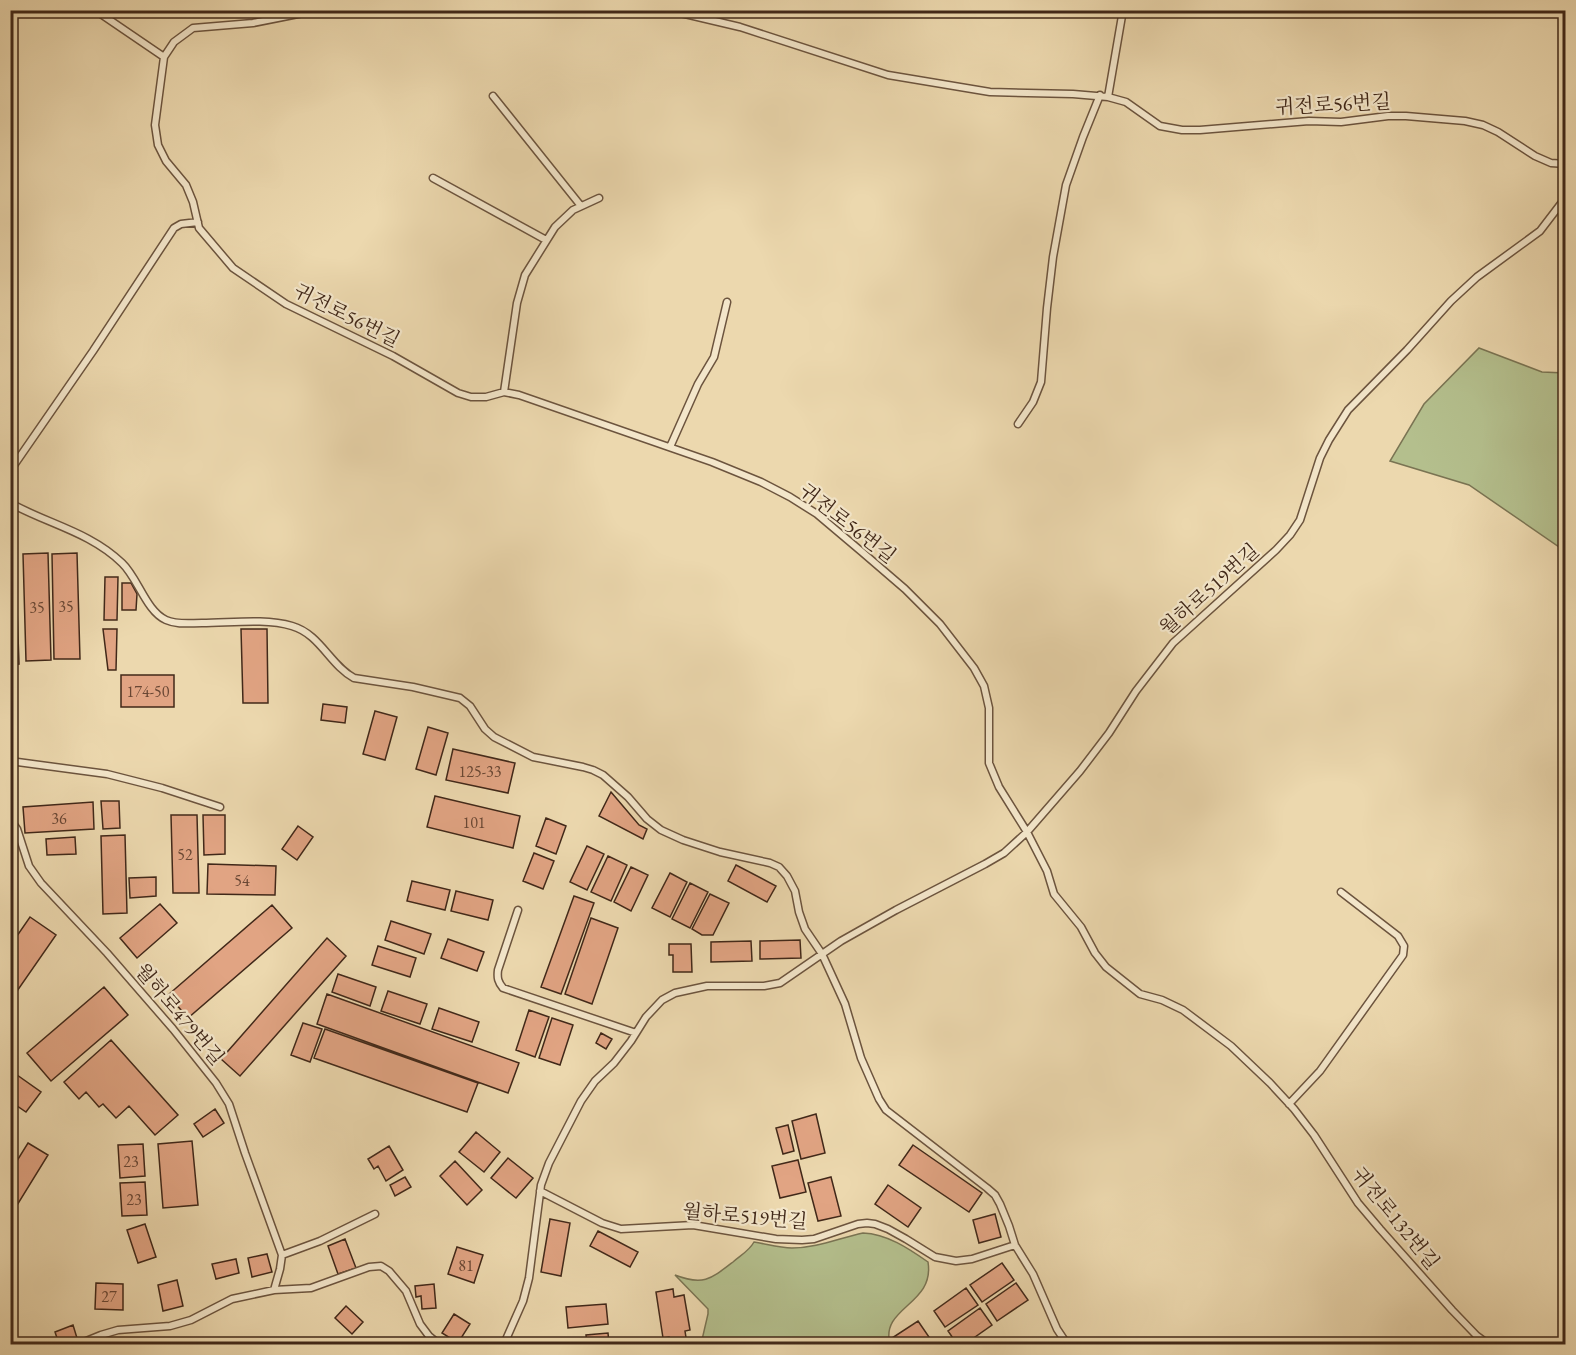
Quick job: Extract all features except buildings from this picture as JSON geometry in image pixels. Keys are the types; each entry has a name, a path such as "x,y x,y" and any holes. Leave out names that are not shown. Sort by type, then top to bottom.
{"lane":[{"path":"94,10 164,57 174,42 194,28 253,23 318,10"},
{"name":"귀전로56번길","path":"668,10 740,27 888,75 911,80 990,92 1100,95 1126,102 1160,126 1182,130 1310,121 1341,122 1388,116 1465,121 1483,125 1498,132 1535,156 1551,163 1566,164"},
{"path":"1108,97 1123,10"},
{"name":"귀전로56번길","path":"164,57 155,125 158,145 166,161 186,185 199,228 233,268 286,304 393,356 458,393 471,397 504,392 519,395 712,462 761,482 817,514 896,582 940,624 974,668 984,686 989,708 989,763 999,787 1027,832"},
{"path":"1018,424 1034,402 1041,382 1053,257 1066,185 1100,95"},
{"path":"493,96 581,206"},
{"path":"433,178 546,240"},
{"name":"월하로519번길","path":"504,1344 524,1301 540,1191 549,1163 581,1101 595,1081 614,1063 646,1017 662,1000 675,993 707,986 764,986 780,982 896,910 1004,853 1027,832 1080,771 1109,733 1142,682 1173,643 1290,535 1299,520 1320,458 1348,410 1451,301 1477,277 1540,231 1566,197"},
{"path":"504,392 517,303 525,275 555,227 573,210 599,198"},
{"path":"10,471 174,228 181,224 198,222"},
{"path":"670,447 698,384 714,357 727,302"},
{"path":"10,503 30,514 83,535 108,550 135,578 157,614 167,620 181,623 266,622 294,627 306,632 354,678 414,687 460,698 470,706 485,729 494,737 533,757 583,767 603,775 660,830 720,852 779,867 788,876 795,891 805,928 822,954 845,1004 861,1058 882,1104 891,1114 995,1195 1015,1245 1033,1274 1057,1329 1067,1344"},
{"path":"10,761 107,774 162,788 220,807"},
{"name":"월하로479번길","path":"10,819 17,829 29,866 41,883 107,953 216,1083 229,1104 282,1255"},
{"name":"귀전로132번길","path":"1027,832 1047,871 1054,894 1081,927 1106,967 1140,994 1162,1000 1182,1010 1221,1039 1270,1083 1314,1135 1358,1203 1452,1310 1488,1344"},
{"path":"1290,1104 1320,1071 1404,955 1404,946 1398,936 1341,892"},
{"path":"518,910 498,970 497,977 503,988 636,1033"},
{"name":"월하로519번길","path":"540,1191 602,1223 621,1229 693,1225 776,1239 802,1240 814,1239 867,1223 888,1229 935,1257 956,1261 972,1259 1015,1245"},
{"path":"274,1290 282,1255 320,1241 375,1214"},
{"path":"79,1344 118,1330 170,1326 191,1320 232,1299 274,1290 311,1288 369,1267 381,1266 389,1271 406,1291 420,1324 439,1344"}],"green space":[{"path":"1479,348 1542,372 1565,373 1565,551 1469,485 1390,461 1424,404"},
{"path":"863,1233 889,1239 928,1262 928,1276 924,1288 893,1322 889,1332 890,1344 701,1344 708,1309 675,1275 693,1280 706,1279 745,1253 754,1242 801,1248"}]}
